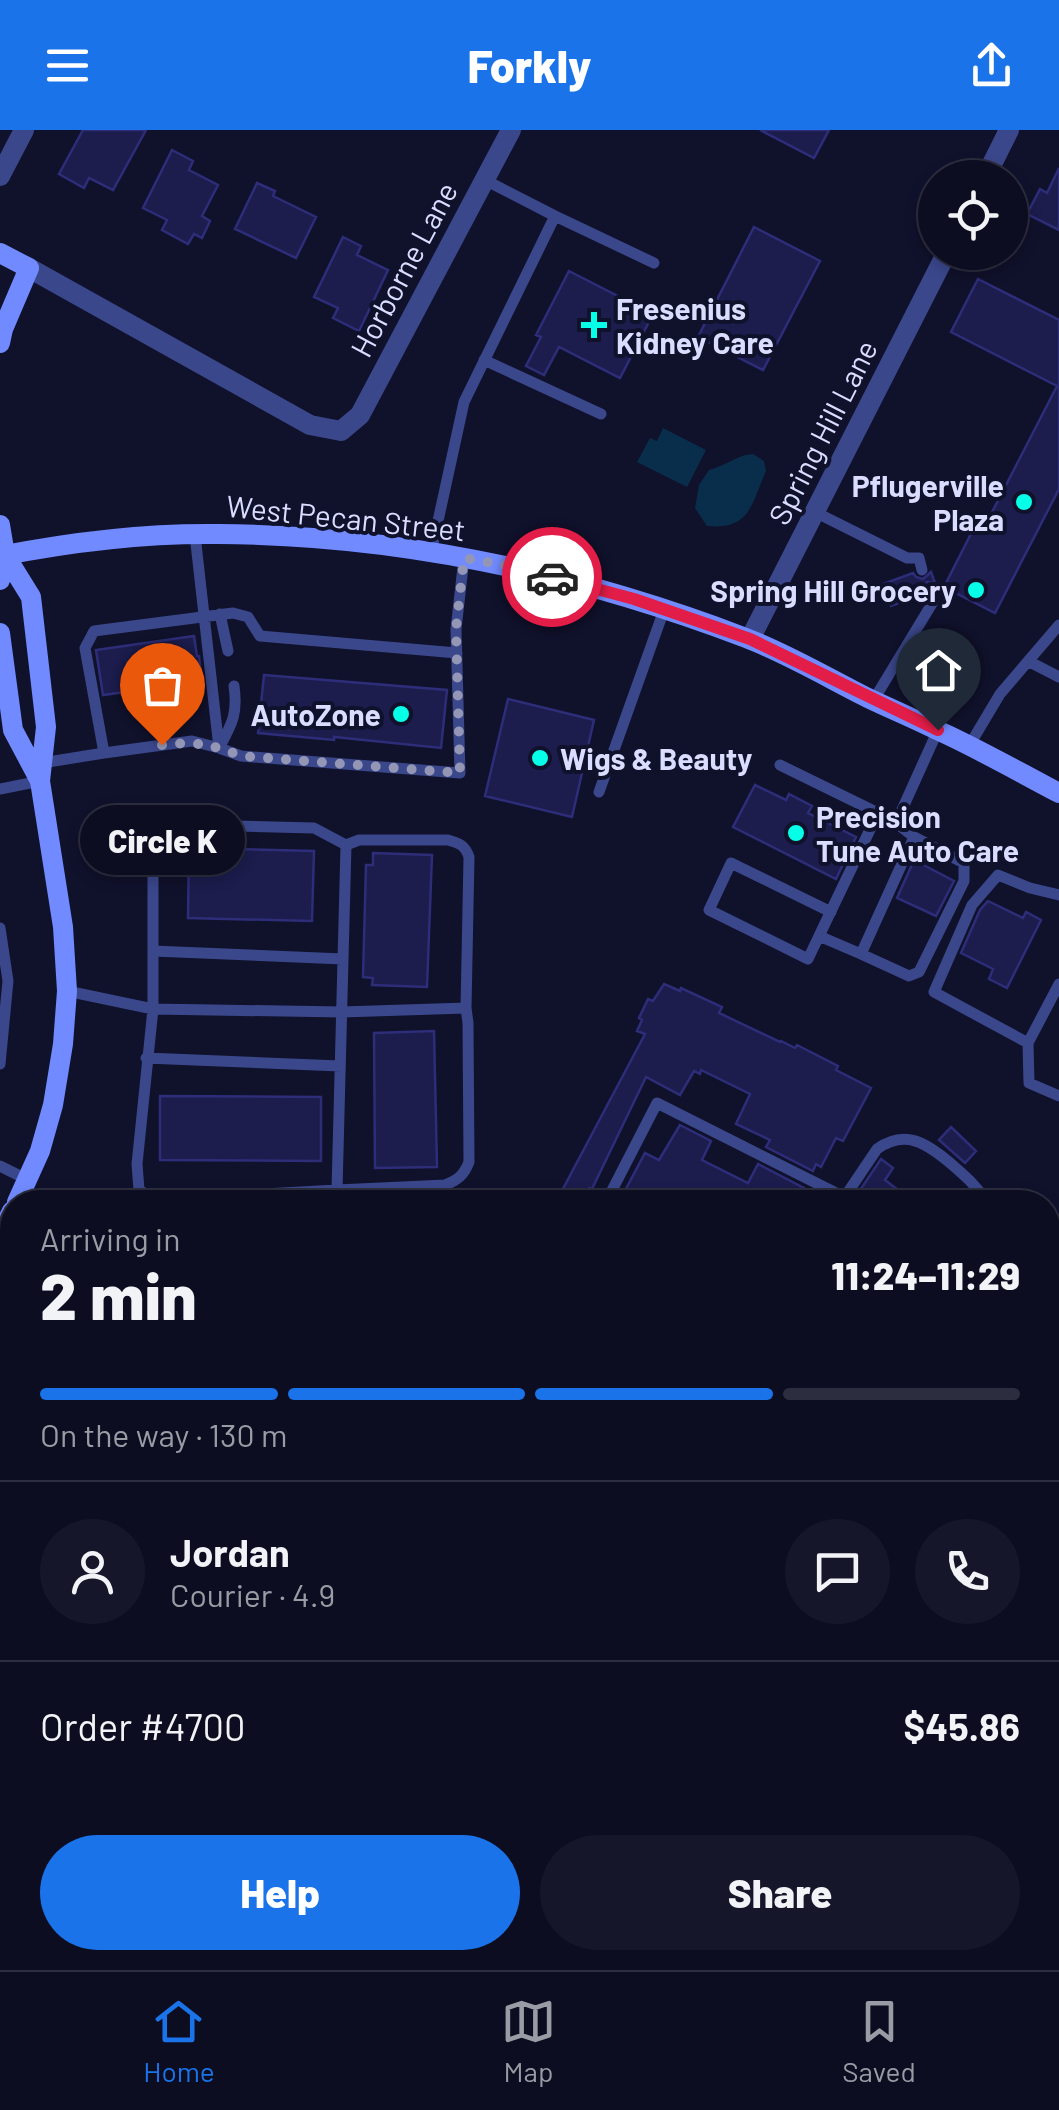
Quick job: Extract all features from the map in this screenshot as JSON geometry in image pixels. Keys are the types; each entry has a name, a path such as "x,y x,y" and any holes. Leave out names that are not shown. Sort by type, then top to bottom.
{"main road":[{"path":"0,253 29,268 0,344"},
{"path":"0,525 0,580"},
{"name":"West Pecan Street","path":"2,555 114,540 217,534 314,538 520,568 750,639 1059,792"},
{"path":"2,555 31,596 46,726 41,772 63,927 67,990 53,1105 40,1151 23,1190"},
{"path":"0,633 13,730 41,772"}],"street":[{"path":"0,176 24,130"},
{"name":"Horborne Lane","path":"29,268 310,425 341,430 360,415 511,130"},
{"path":"994,160 1009,130"},
{"name":"Spring Hill Lane","path":"750,639 939,270"}],"lane":[{"path":"484,180 654,264"},
{"path":"430,553 464,402 556,216"},
{"path":"484,360 601,414"},
{"path":"815,512 907,558 918,558 922,570"},
{"path":"195,535 219,748"},
{"path":"0,789 104,753 192,741 241,756 460,773 456,629 464,558"},
{"path":"873,700 933,602 930,591"},
{"path":"598,792 664,610"},
{"path":"104,753 85,648 94,631 233,612 248,617 260,636 457,653"},
{"path":"220,614 228,651"},
{"path":"969,746 1000,694 1059,625"},
{"path":"1028,661 1059,677"},
{"path":"219,748 233,724 237,705 234,686"},
{"path":"896,823 938,730"},
{"path":"780,764 878,813 964,864 964,881 919,972 909,976 819,936"},
{"path":"830,912 730,863 709,910 808,959 878,813"},
{"path":"139,1190 137,1164 153,1009 154,824 314,828 346,844 359,840 448,840 466,848 469,1162 465,1173 445,1186 337,1190 346,844"},
{"path":"861,954 914,837"},
{"path":"1028,1043 934,992 972,905 998,875 1059,895"},
{"path":"0,928 8,981 0,1064"},
{"path":"153,951 343,959"},
{"path":"1059,984 1028,1043 1029,1084 1059,1096"},
{"path":"67,990 153,1009 342,1012 466,1008"},
{"path":"146,1058 340,1066"},
{"path":"612,1190 657,1104 824,1190"},
{"path":"850,1190 877,1149 884,1144 916,1140 932,1147 978,1190"},
{"path":"0,1166 28,1180"}],"water":[{"path":"663,428 706,450 687,487 637,462 650,438 657,441"},
{"path":"753,454 764,461 766,471 747,513 732,524 707,526 695,508 699,485 709,470"}],"building":[{"path":"83,130 146,130 113,190 89,178 84,188 59,174"},
{"path":"760,130 829,130 814,158"},
{"path":"172,150 193,161 189,170 218,185 202,216 210,221 202,238 194,234 188,244 162,230 167,220 143,208"},
{"path":"1059,168 1059,230 1028,214 1040,189 1047,193"},
{"path":"257,183 275,191 273,196 316,217 296,258 235,229"},
{"path":"754,227 820,261 763,370 698,337"},
{"path":"343,237 361,246 357,255 388,270 359,331 333,318 338,308 314,297"},
{"name":"Fresenius Kidney Care","path":"569,271 653,314 620,378 559,347 544,375 526,366 541,337 536,335"},
{"name":"Pflugerville Plaza","path":"978,279 1059,320 1059,489 995,613 944,587 980,516 988,520 1057,386 951,332"},
{"path":"931,572 935,583 927,582 921,595 891,606 883,584 913,573 923,579"},
{"path":"194,636 202,681 164,686 166,699 135,703 133,691 103,695 96,650"},
{"path":"264,675 447,690 441,748 258,733"},
{"name":"Wigs & Beauty","path":"508,699 594,720 572,817 485,796"},
{"name":"Precision Tune Auto Care","path":"755,785 786,800 789,794 812,806 808,813 856,837 836,879 733,827"},
{"path":"189,848 314,851 312,921 188,918"},
{"path":"373,853 432,855 427,987 372,985 373,978 363,977 366,865 373,865"},
{"path":"914,860 954,881 936,916 897,898"},
{"path":"988,901 1023,918 1026,912 1041,920 1007,988 989,979 993,969 961,953"},
{"path":"664,984 680,991 681,988 722,1007 719,1013 780,1042 795,1048 797,1045 871,1088 843,1141 836,1138 821,1167 816,1164 813,1171 766,1147 770,1140 736,1124 750,1094 701,1070 700,1074 694,1071 680,1095 646,1077 592,1189 562,1190 645,1034 637,1031 642,1020 639,1018 648,999 653,1001"},
{"path":"434,1031 437,1167 375,1168 374,1033"},
{"path":"160,1096 321,1097 321,1161 160,1160"},
{"path":"680,1125 711,1141 702,1160 748,1183 758,1164 804,1188 625,1190 645,1153 659,1160"},
{"path":"951,1127 976,1151 965,1163 939,1140"},
{"path":"881,1159 893,1168 885,1180 898,1190 860,1190"}],"way so far":[{"path":"162,745 192,741 241,756 460,773 456,629 464,558 552,577"}],"place":[{"name":"Fresenius Kidney Care","path":"594,325"},
{"name":"Pflugerville Plaza","path":"1024,502"},
{"name":"Spring Hill Grocery","path":"976,590"},
{"name":"AutoZone","path":"401,714"},
{"name":"Circle K","path":"162,745"},
{"name":"Wigs & Beauty","path":"540,758"},
{"name":"Precision Tune Auto Care","path":"796,833"}],"route":[{"path":"552,577 634,599 750,639 938,730"}]}
